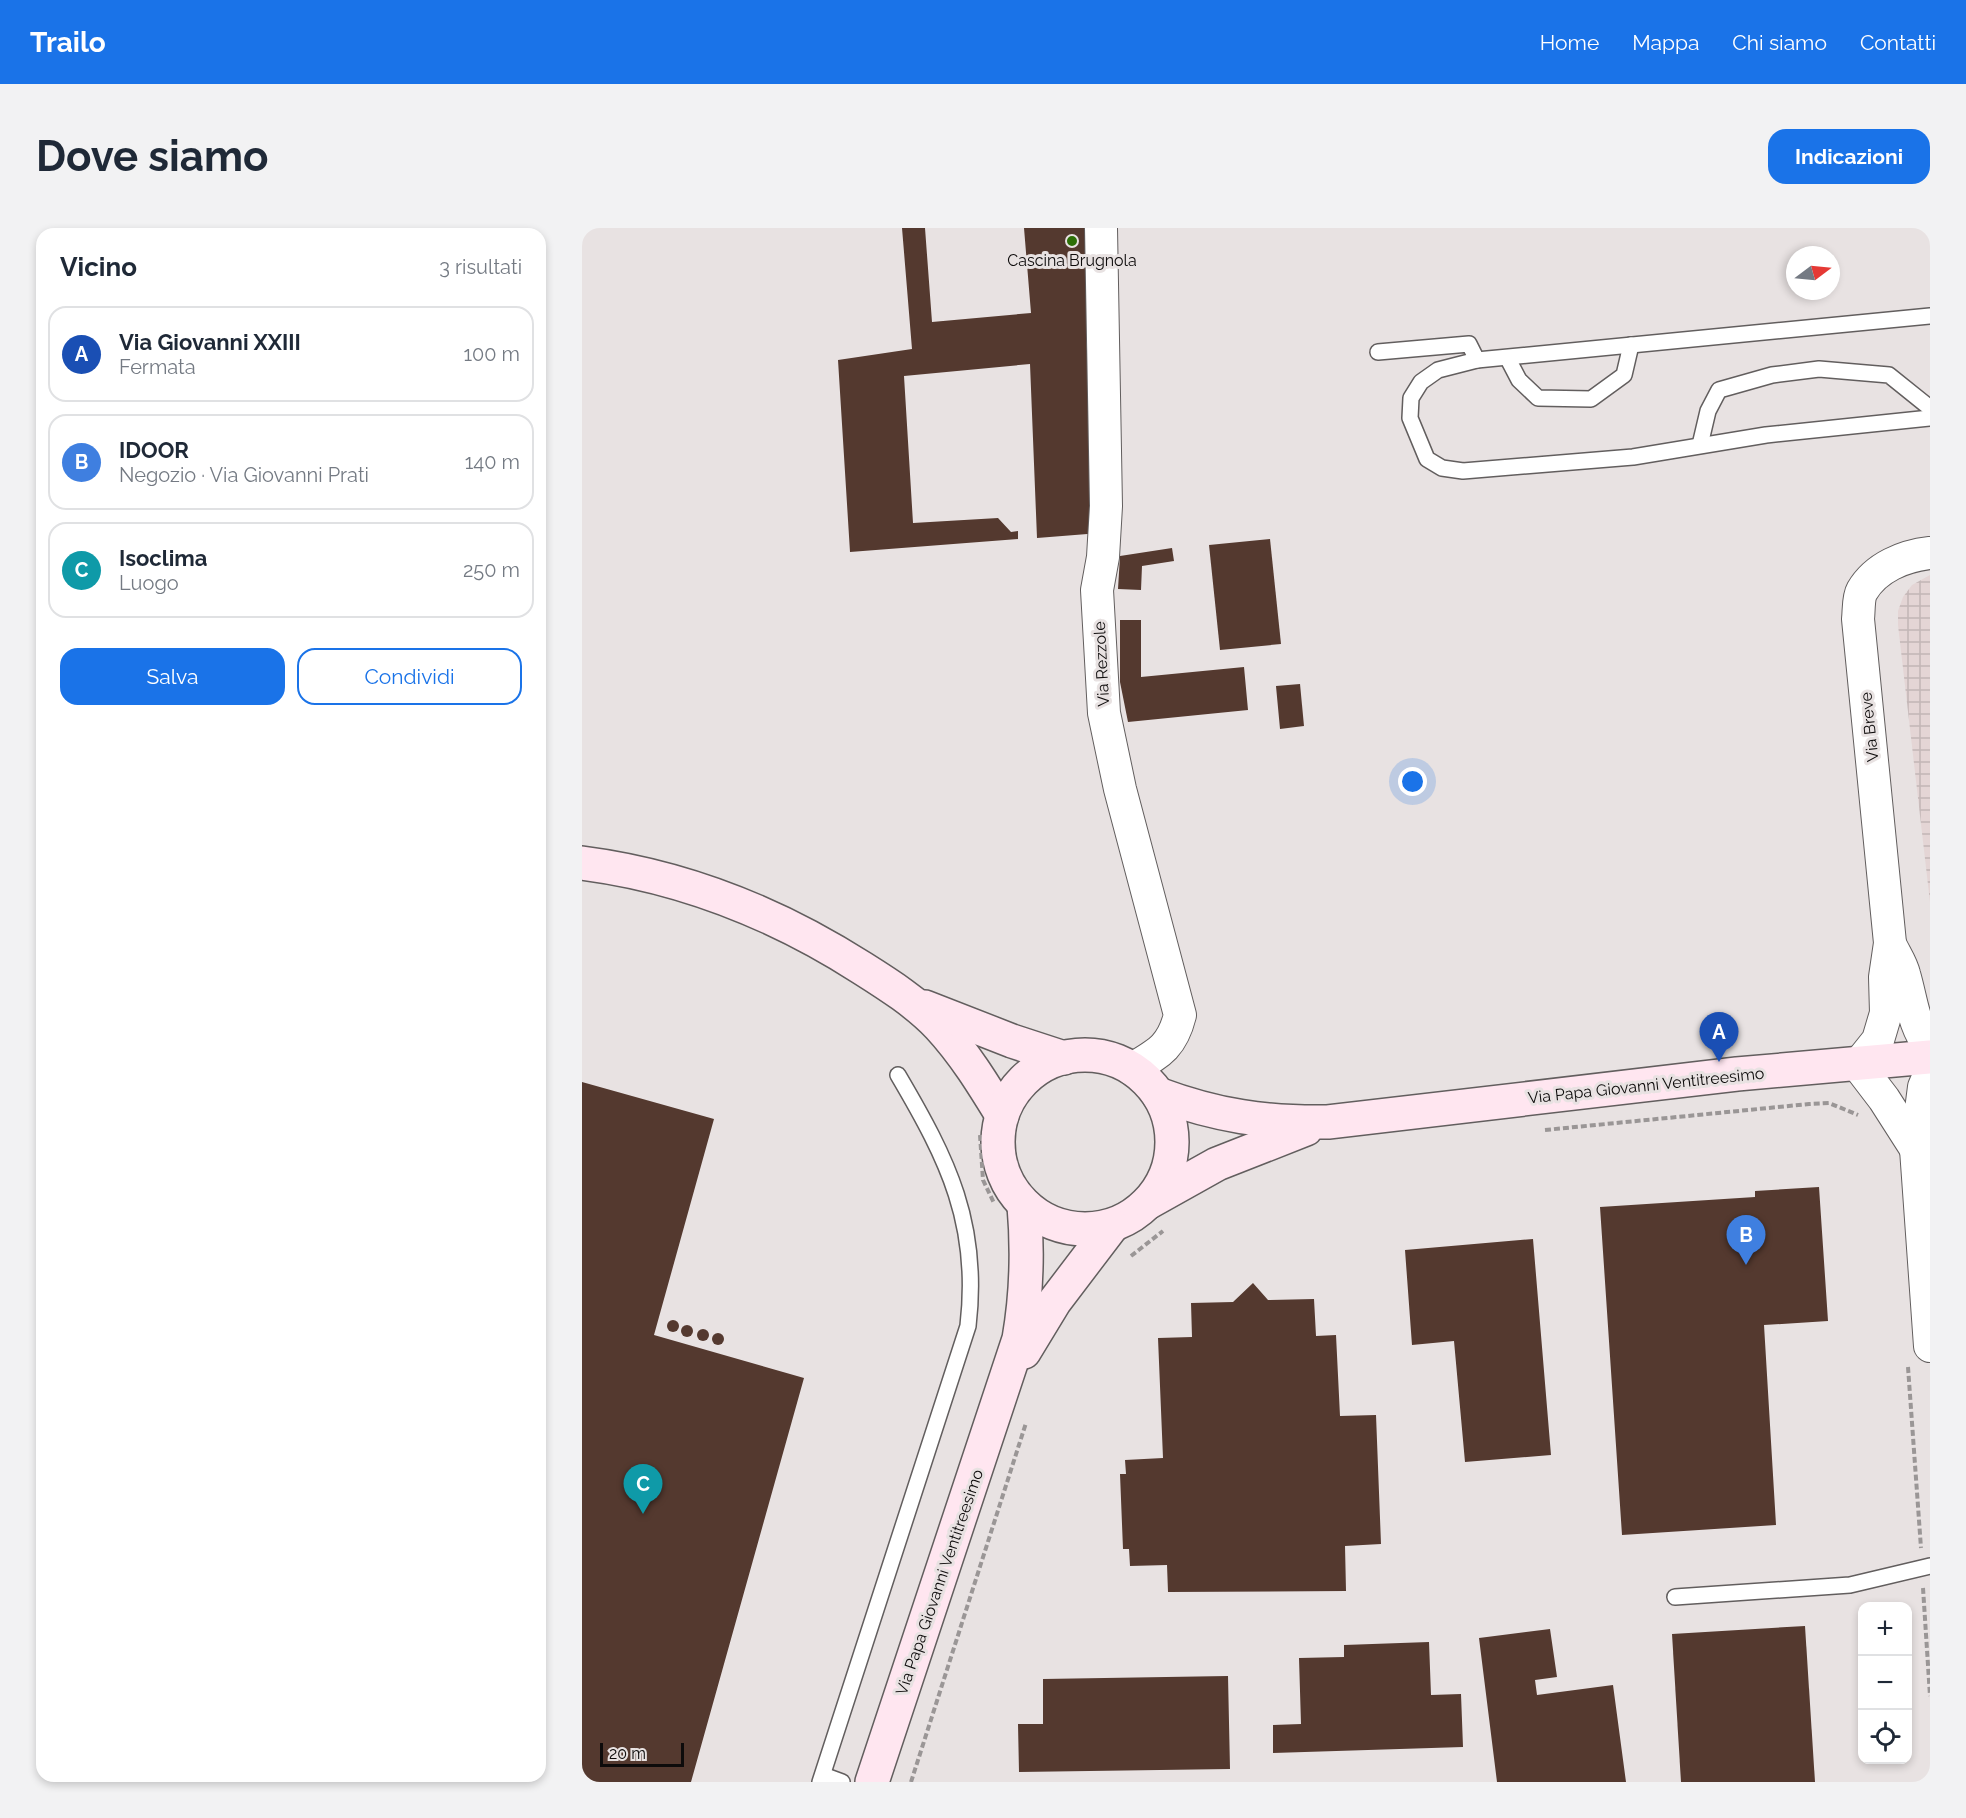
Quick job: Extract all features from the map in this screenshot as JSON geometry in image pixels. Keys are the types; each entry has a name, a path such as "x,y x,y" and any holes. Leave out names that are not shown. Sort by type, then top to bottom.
{"street":[{"name":"Via Rezzole","path":"1101,228 1106,506 1103,557 1097,590 1104,712 1120,789 1180,1015 1174,1036 1159,1053 1132,1069"},
{"name":"Via Breve","path":"1890,943 1858,619 1861,593 1875,575 1896,561 1930,553"},
{"path":"582,863 649,874 728,900 804,934 841,954 910,1000 938,1025 961,1053 990,1121 998,1139 1001,1163 1010,1185 1011,1208 1065,1227 1089,1229 1112,1226 1131,1217 1157,1216 1162,1184 1170,1162 1172,1139 1168,1116 1158,1094 1132,1069 1110,1059 1087,1055 1064,1058 1044,1066 1026,1079 990,1121"},
{"path":"1890,943 1904,973 1911,1010 1921,1036 1930,1047"},
{"path":"1890,943 1885,977 1886,1013 1878,1040 1858,1065 1884,1099 1916,1149"},
{"path":"910,1000 1012,1041 1064,1058"},
{"name":"Via Papa Giovanni Ventitreesimo","path":"1158,1094 1199,1109 1241,1119 1284,1123 1328,1122 1737,1074 1930,1057"},
{"path":"1919,1352 1916,1149 1924,1087 1930,1073"},
{"name":"Via Papa Giovanni Ventitreesimo","path":"1157,1216 1217,1164 1290,1134 1328,1122"},
{"name":"Via Papa Giovanni Ventitreesimo","path":"872,1782 1007,1382 1019,1339 1027,1294 1028,1250 1011,1208"},
{"name":"Via Papa Giovanni Ventitreesimo","path":"1007,1382 1055,1301 1112,1226"}],"lane":[{"path":"1930,316 1508,359 1477,360 1438,370 1421,382 1411,398 1410,418 1427,459 1442,468 1472,471 1633,457 1849,424 1879,425 1930,418"},
{"path":"1378,351 1469,344 1477,360"},
{"path":"1508,359 1519,380 1538,398 1591,399 1624,375 1631,345"},
{"path":"1700,445 1708,411 1719,390 1772,375 1819,369 1889,375 1930,408"},
{"path":"842,1782 822,1778 968,1326 972,1288 970,1249 954,1183 930,1130 898,1075"},
{"path":"1675,1597 1850,1585 1926,1567"}],"path":[{"path":"1536,1131 1829,1103 1867,1121"},
{"path":"990,1121 983,1180 1011,1208"},
{"path":"1124,1262 1157,1216"},
{"path":"1919,1352 1930,1695"},
{"path":"911,1782 1028,1417"}],"shaded area":[{"path":"1930,575 1930,902 1898,611 1903,597 1912,585"}],"building":[{"path":"902,228 925,228 932,322 1031,313 1024,228 1087,228 1097,336 1086,337 1100,533 1037,538 1030,364 904,376 913,523 998,518 1011,532 1018,531 1018,539 850,552 838,360 912,349"},
{"path":"1270,539 1281,644 1220,650 1209,545"},
{"path":"1172,548 1174,561 1142,566 1141,590 1118,589 1120,556"},
{"path":"1120,620 1141,620 1141,677 1244,667 1248,710 1128,722 1120,682"},
{"path":"1300,684 1304,726 1280,729 1276,686"},
{"path":"582,1082 714,1119 654,1335 804,1378 691,1782 582,1782"},
{"path":"1819,1187 1828,1321 1764,1325 1776,1525 1622,1535 1600,1207 1755,1197 1755,1191"},
{"path":"1533,1239 1551,1455 1465,1462 1454,1341 1412,1345 1405,1250"},
{"path":"1253,1283 1268,1300 1314,1299 1316,1336 1336,1335 1340,1416 1376,1415 1381,1544 1345,1546 1346,1591 1168,1592 1167,1565 1130,1566 1129,1549 1123,1549 1120,1474 1126,1474 1125,1460 1163,1458 1158,1338 1192,1337 1191,1303 1233,1302"},
{"path":"675,1320 679,1326 675,1332 671,1332 667,1324"},
{"path":"689,1325 693,1331 689,1337 685,1337 681,1329"},
{"path":"705,1329 709,1335 705,1341 701,1341 697,1333"},
{"path":"720,1333 724,1339 720,1345 716,1345 712,1337"},
{"path":"1805,1626 1815,1782 1681,1782 1672,1634"},
{"path":"1550,1629 1557,1677 1535,1680 1537,1695 1613,1685 1626,1782 1497,1782 1479,1638"},
{"path":"1429,1642 1431,1695 1461,1694 1463,1747 1273,1753 1273,1725 1301,1724 1299,1658 1344,1657 1344,1645"},
{"path":"1228,1676 1230,1769 1019,1772 1018,1724 1043,1724 1043,1679"}],"place":[{"name":"Cascina Brugnola","path":"1072,241"},
{"name":"Via Giovanni XXIII","path":"1719,1062"},
{"name":"IDOOR","path":"1746,1265"},
{"name":"Isoclima","path":"643,1514"}]}
